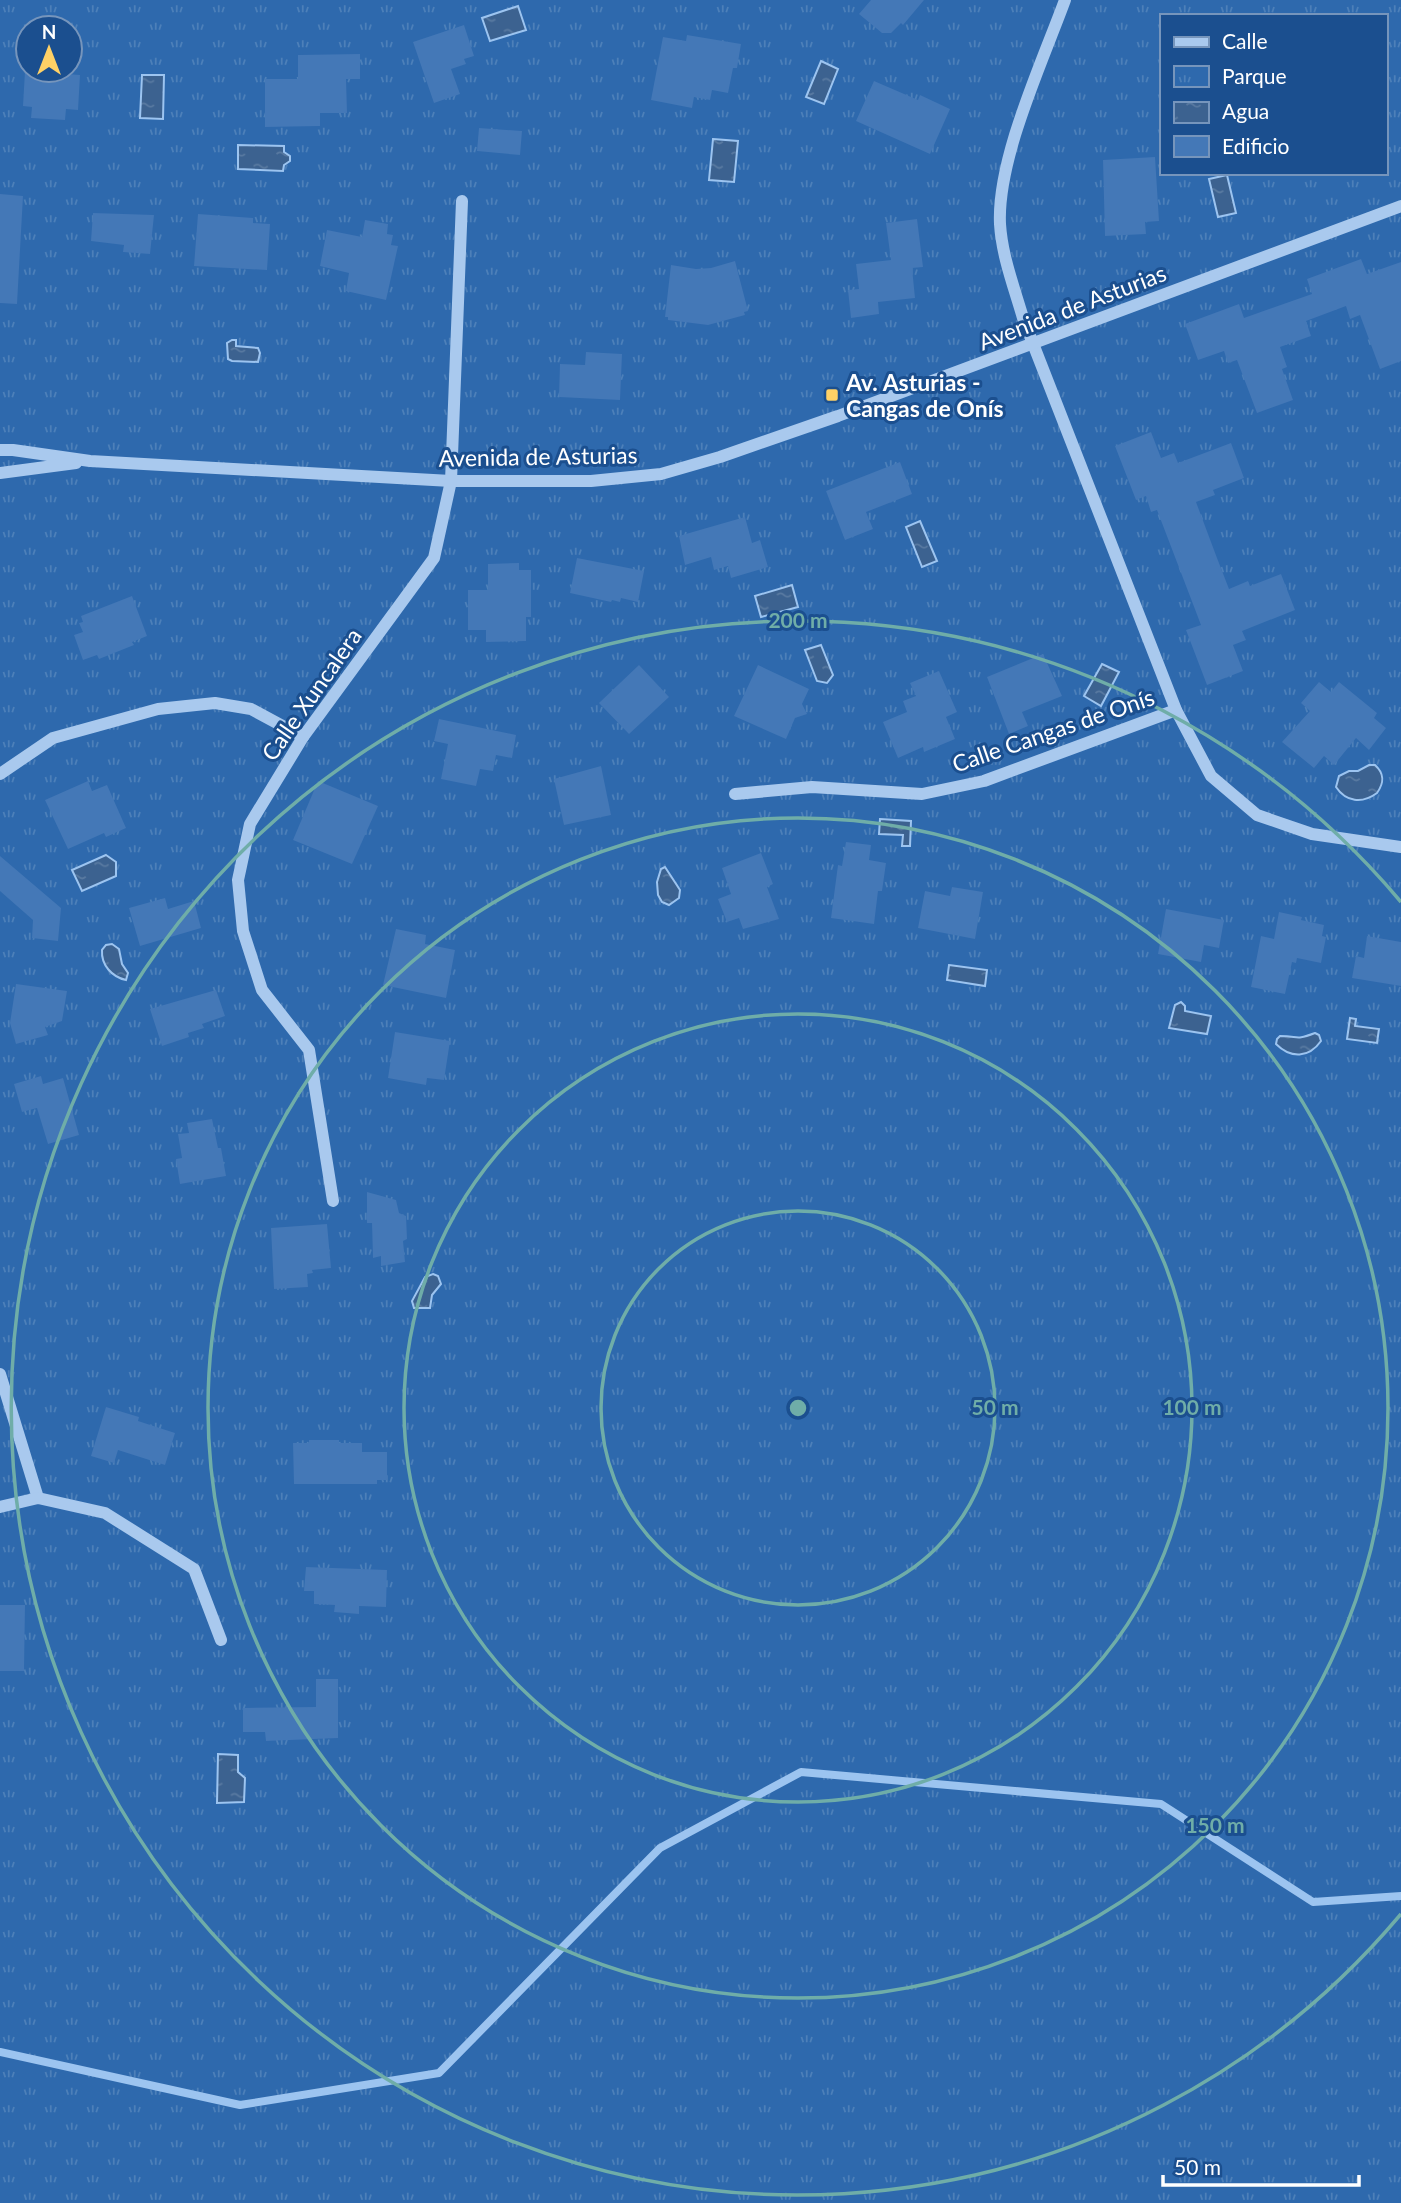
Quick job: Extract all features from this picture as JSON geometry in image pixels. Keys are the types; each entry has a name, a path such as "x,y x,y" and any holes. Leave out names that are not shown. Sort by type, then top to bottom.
{"street":[{"name":"Calle Cangas de Onís","path":"1065,0 1014,140 1002,188 1000,225 1007,262 1034,344 1175,710 1211,776 1257,815 1312,834 1401,847"},
{"name":"Calle Xuncalera","path":"333,1201 309,1049 262,990 243,931 238,880 250,824 303,737 434,558 451,481 462,201"},
{"name":"Avenida de Asturias","path":"0,450 90,461 451,481 591,481 660,474 786,434 1401,206"},
{"name":"Avenida de Asturias","path":"0,473 90,461"},
{"path":"0,774 53,738 158,709 215,704 251,709 303,737"},
{"name":"Calle Cangas de Onís","path":"736,794 812,787 922,794 984,781 1175,710"},
{"path":"0,1374 38,1498"},
{"path":"0,1507 38,1498 105,1513 194,1569 222,1640"}],"green space":[{"path":"0,0 1401,0 1401,2203 0,2203"}],"water":[{"path":"518,6 526,30 490,41 482,18"},
{"path":"821,61 838,69 824,104 806,97"},
{"path":"142,75 164,75 163,119 140,118"},
{"path":"713,139 738,141 734,182 709,180"},
{"path":"238,145 284,146 284,152 290,156 290,161 284,165 283,171 238,169"},
{"path":"1227,175 1236,213 1218,217 1209,179"},
{"path":"236,340 236,346 258,348 258,362 228,359 227,343"},
{"path":"920,521 937,561 922,567 906,527"},
{"path":"792,585 798,607 761,617 755,596"},
{"path":"821,645 833,675 827,683 817,681 805,650"},
{"path":"1102,664 1119,672 1101,706 1084,696"},
{"path":"1375,765 1382,775 1381,786 1371,797 1355,800 1345,796 1336,787 1339,776"},
{"path":"880,819 911,821 910,846 902,846 903,835 879,834"},
{"path":"106,855 116,862 116,876 82,891 72,870"},
{"path":"665,867 680,890 679,898 669,905 662,902 658,895 657,882 661,869"},
{"path":"112,944 119,949 122,964 128,973 126,980 112,973 103,961 102,950 106,945"},
{"path":"949,965 987,970 985,986 947,980"},
{"path":"1181,1002 1185,1011 1211,1016 1207,1034 1169,1028 1175,1005"},
{"path":"1350,1018 1356,1019 1355,1026 1379,1029 1377,1043 1347,1039"},
{"path":"1315,1033 1321,1041 1305,1053 1294,1054 1276,1044 1280,1036 1300,1037"},
{"path":"433,1274 438,1276 441,1284 432,1295 430,1308 414,1308 412,1301 425,1277"},
{"path":"218,1754 238,1755 238,1772 245,1778 244,1802 217,1803"}],"building":[{"path":"871,0 924,0 903,25 901,23 891,33 882,33 859,14"},
{"path":"464,25 474,56 464,59 466,64 451,69 460,94 434,103 413,42"},
{"path":"687,35 741,44 737,68 733,68 728,93 712,90 710,100 694,97 692,108 651,100 663,37 686,41"},
{"path":"360,54 360,79 346,79 347,113 320,113 320,126 265,127 265,79 298,79 298,55"},
{"path":"874,81 918,100 920,95 950,109 930,154 856,121"},
{"path":"24,84 79,84 78,110 66,109 65,120 31,118 32,107 23,106"},
{"path":"479,128 522,131 520,155 477,151"},
{"path":"1155,157 1159,221 1145,222 1146,234 1105,236 1103,160"},
{"path":"0,194 23,196 17,304 0,303"},
{"path":"93,213 154,215 150,254 123,252 124,245 91,241"},
{"path":"198,214 253,218 253,223 270,224 267,270 194,266"},
{"path":"917,219 923,267 912,268 915,298 878,302 879,314 851,318 848,290 859,289 856,264 891,260 886,223"},
{"path":"365,220 388,224 387,234 393,235 391,245 398,246 386,300 346,291 349,273 320,266 327,230 362,237"},
{"path":"1361,259 1367,274 1401,262 1401,361 1380,369 1360,315 1350,319 1346,306 1306,321 1311,336 1280,347 1287,367 1282,369 1293,400 1257,413 1237,360 1228,363 1224,351 1198,360 1185,324 1239,304 1244,318 1312,294 1307,279"},
{"path":"735,261 748,311 744,312 745,315 708,325 668,320 668,317 665,317 671,265 696,269"},
{"path":"586,352 622,354 620,400 559,397 560,364 585,365"},
{"path":"1151,432 1161,458 1174,453 1178,463 1231,443 1244,478 1213,490 1215,495 1196,502 1217,558 1229,589 1248,581 1250,586 1281,574 1295,610 1242,631 1246,640 1233,645 1243,671 1207,685 1186,630 1201,625 1157,510 1151,512 1146,496 1136,500 1115,446"},
{"path":"900,462 912,494 866,512 873,529 845,540 826,491"},
{"path":"745,517 752,543 760,540 768,567 731,578 728,566 714,570 711,557 685,565 679,536"},
{"path":"577,558 644,571 638,602 621,598 620,602 611,602 570,593"},
{"path":"519,563 519,570 531,570 531,617 526,617 526,641 486,642 486,630 468,630 468,590 488,590 488,564"},
{"path":"132,596 147,636 132,642 134,645 99,659 97,655 83,660 74,635 83,632 79,623 83,622 81,616"},
{"path":"1043,654 1062,696 1022,712 1028,726 1009,734 987,677"},
{"path":"639,665 669,697 629,734 599,703"},
{"path":"758,665 809,689 802,704 807,714 795,718 786,739 734,716"},
{"path":"939,671 957,712 946,717 955,739 924,752 923,747 898,758 883,722 907,712 903,701 916,696 910,683"},
{"path":"1319,682 1331,692 1339,682 1377,713 1374,718 1386,728 1369,750 1356,738 1334,765 1324,756 1314,768 1282,742 1310,711 1301,703"},
{"path":"439,719 516,735 512,758 496,755 493,771 480,769 476,786 441,779 448,744 434,741"},
{"path":"601,766 611,815 564,825 554,779"},
{"path":"88,781 92,791 107,785 126,828 106,837 104,833 68,849 45,800"},
{"path":"318,781 378,806 352,864 293,840"},
{"path":"846,842 871,845 869,860 886,863 882,891 878,891 874,924 831,918 838,865 842,866"},
{"path":"761,853 773,884 767,887 779,919 743,929 739,918 727,922 718,899 731,894 722,868"},
{"path":"0,856 61,908 58,941 32,938 33,920 0,891"},
{"path":"952,887 983,892 975,939 918,928 925,891 950,896"},
{"path":"165,898 168,909 194,901 201,928 140,946 129,908"},
{"path":"1166,909 1224,920 1219,948 1204,945 1201,962 1158,954"},
{"path":"1279,912 1324,925 1322,936 1326,937 1321,963 1297,958 1296,963 1292,962 1285,994 1251,987 1261,936 1274,939"},
{"path":"396,929 426,935 425,944 455,950 446,998 383,985"},
{"path":"1367,936 1401,942 1401,986 1352,978 1356,956 1364,958"},
{"path":"16,984 67,991 62,1021 45,1027 48,1035 16,1044 10,1023"},
{"path":"216,990 225,1016 202,1024 204,1028 188,1033 189,1037 162,1046 150,1009"},
{"path":"395,1032 450,1041 444,1080 427,1078 426,1085 388,1078"},
{"path":"41,1076 43,1084 63,1078 79,1135 48,1144 37,1108 22,1112 14,1084"},
{"path":"212,1119 226,1176 180,1184 176,1159 182,1158 178,1134 189,1133 187,1123"},
{"path":"367,1192 396,1200 399,1213 406,1216 407,1239 403,1241 405,1262 381,1266 381,1256 373,1258 372,1223 367,1223"},
{"path":"327,1224 331,1268 312,1270 313,1273 307,1274 308,1287 274,1289 271,1228"},
{"path":"106,1407 139,1417 138,1421 175,1433 165,1465 118,1450 114,1463 91,1456"},
{"path":"309,1440 362,1443 362,1452 387,1452 387,1480 377,1480 377,1484 294,1484 293,1443 309,1443"},
{"path":"306,1567 387,1570 386,1607 359,1606 359,1614 334,1612 335,1605 314,1604 314,1591 304,1591"},
{"path":"0,1605 25,1605 24,1671 0,1671"},
{"path":"316,1679 338,1679 338,1738 266,1741 265,1732 243,1732 243,1708 316,1707"}],"waterway":[{"path":"0,2052 240,2105 439,2073 660,1848 801,1772 1161,1804 1313,1902 1401,1896"}],"place":[{"name":"Av. Asturias - Cangas de Onís","path":"832,395"}]}
